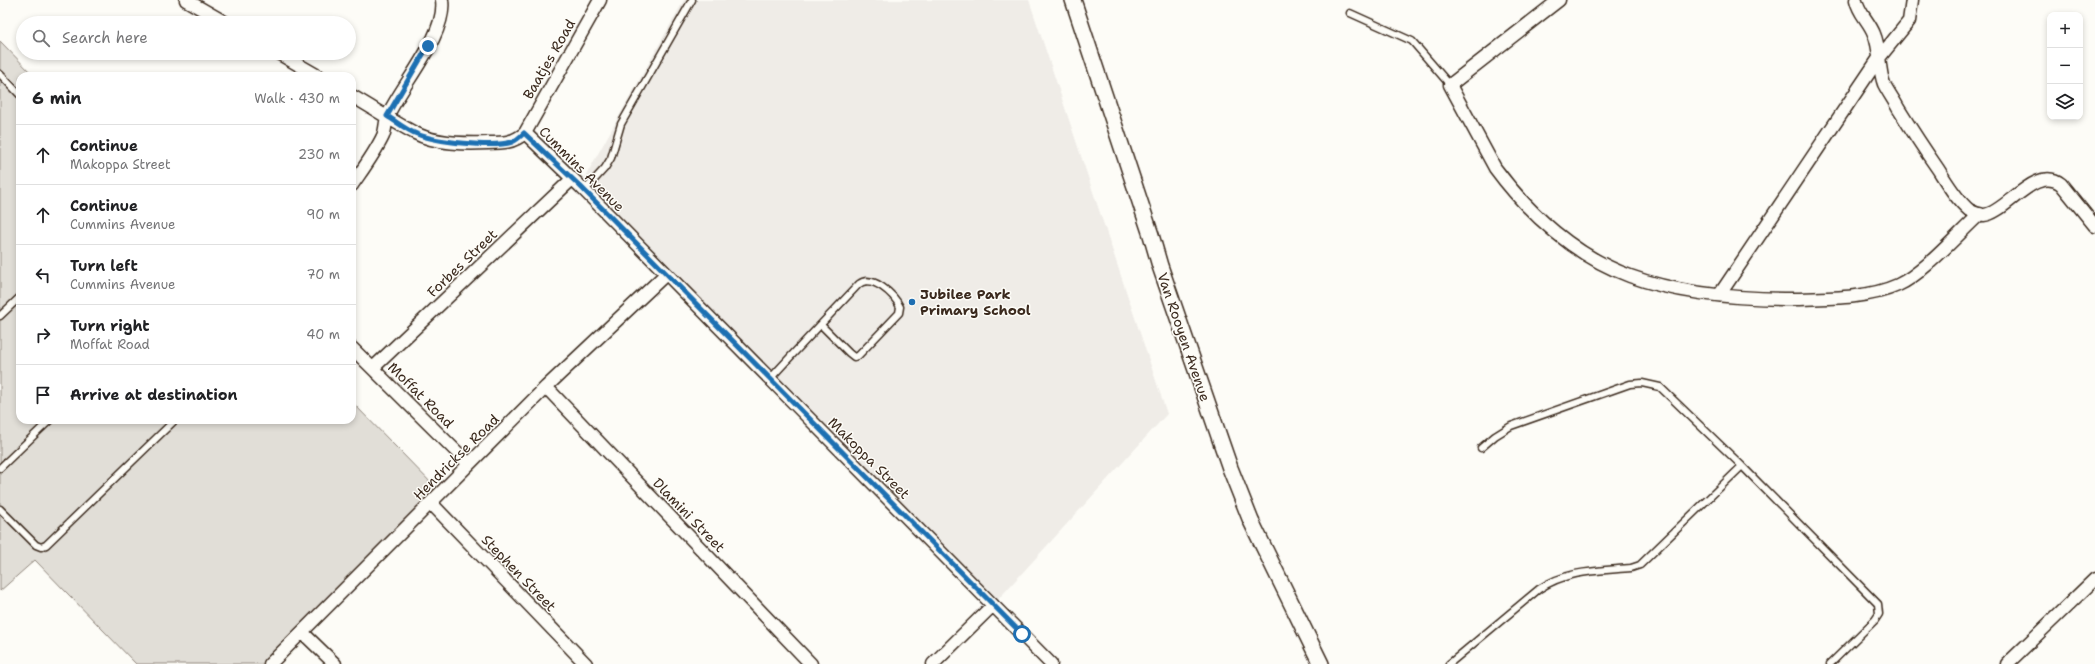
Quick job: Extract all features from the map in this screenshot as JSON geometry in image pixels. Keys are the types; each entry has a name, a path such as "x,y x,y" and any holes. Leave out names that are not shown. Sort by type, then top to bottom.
{"street":[{"path":"186,0 214,16"},
{"path":"356,179 384,134 387,116 439,27 444,9 442,0"},
{"name":"Baatjes Road","path":"524,133 600,0"},
{"name":"Van Rooyen Avenue","path":"1073,0 1160,266 1230,468 1251,521 1321,664"},
{"path":"1559,0 1450,85 1495,168 1502,178 1548,226 1571,245 1606,266 1630,276 1679,290 1771,299 1855,295 1885,290 1913,278 1980,214"},
{"path":"1856,0 1858,11 1870,25 1876,38 1884,84 1954,194 1968,209 1980,214 1990,214 2018,193 2041,181 2050,180 2061,184 2095,226"},
{"path":"1720,294 1879,58 1909,20 1912,0"},
{"path":"290,60 311,72"},
{"name":"Cummins Avenue","path":"356,98 416,134 445,142 470,144 508,143 518,139 524,133 666,274"},
{"name":"Forbes Street","path":"373,368 572,179"},
{"name":"Makoppa Street","path":"666,274 1051,664"},
{"name":"Hendrickse Road","path":"270,664 546,387 666,274"},
{"name":"Moffat Road","path":"356,352 469,464"},
{"name":"Dlamini Street","path":"546,387 811,664"},
{"name":"Stephen Street","path":"431,503 586,664"},
{"path":"2007,664 2095,579"},
{"path":"934,664 993,605"},
{"path":"302,632 335,664"}],"lane":[{"path":"584,191 605,168 611,158 621,124 692,0"},
{"path":"1350,13 1412,41 1450,85"},
{"path":"0,74 16,91"},
{"path":"770,379 820,325 863,281 869,280 877,283 900,306 898,313 858,356 854,357 820,325"},
{"path":"0,316 16,301"},
{"path":"1481,448 1495,436 1511,426 1630,384 1642,383 1660,388 1666,392 1742,466 1878,604 1879,614 1875,620 1830,664"},
{"path":"0,468 46,424"},
{"path":"0,509 36,545 41,547 46,545 171,424"},
{"path":"1449,664 1539,589 1553,580 1568,574 1631,568 1640,564 1742,466"}],"shaded area":[{"name":"Jubilee Park Primary School","path":"684,0 1029,0 1167,414 993,605 580,186"},
{"path":"0,41 16,57 16,60 18,60 30,72 16,72 16,424 356,424 356,406 441,493 270,664 136,664 35,560 0,591"}],"place":[{"name":"Jubilee Park Primary School","path":"912,302"}],"route":[{"path":"428,46 387,116 416,134 445,142 470,144 508,143 518,139 524,133 580,186 1022,634"}]}
